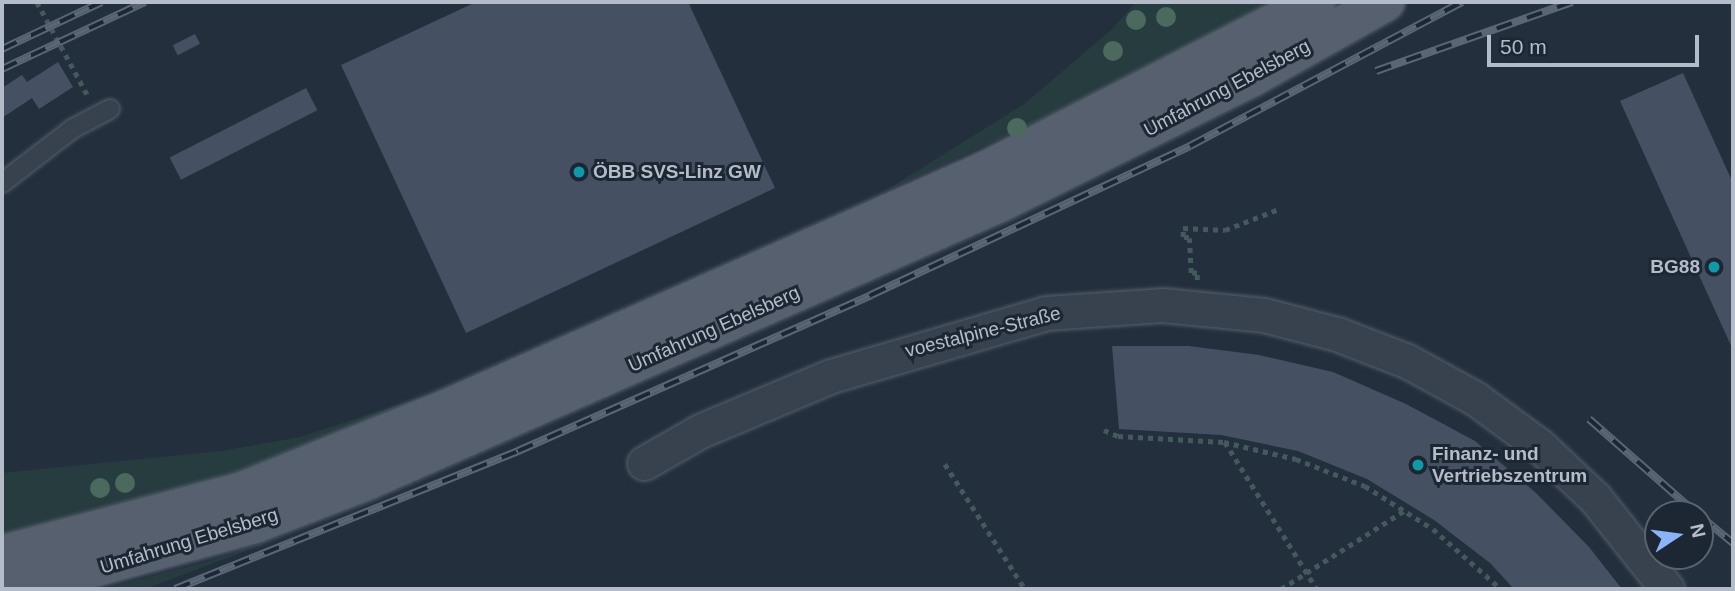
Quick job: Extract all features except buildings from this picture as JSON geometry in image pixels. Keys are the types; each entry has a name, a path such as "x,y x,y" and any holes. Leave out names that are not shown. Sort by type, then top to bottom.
{"main road":[{"name":"Umfahrung Ebelsberg","path":"2,555 241,492 451,407 987,170 1315,2"},
{"name":"Umfahrung Ebelsberg","path":"15,589 254,524 377,477 1002,202 1250,78 1385,2"}],"street":[{"name":"voestalpine-Straße","path":"644,463 700,431 831,376 1033,316 1151,305 1264,315 1337,334 1407,361 1476,399 1540,446 1595,498 1667,589"}],"lane":[{"path":"2,183 105,112"}],"path":[{"path":"37,2 105,112"},
{"path":"1185,281 1197,280 1197,273 1191,273 1189,238 1183,237 1183,228 1225,230 1279,209"},
{"path":"1104,430 1118,436 1224,442 1296,459 1366,486 1433,528 1501,589"},
{"path":"1224,442 1317,589"},
{"path":"945,464 1025,589"},
{"path":"1281,589 1404,511"}],"green space":[{"path":"1136,2 1277,2 1167,62 885,191 1024,104 1111,30"},
{"path":"464,383 278,462 2,539 2,473 221,451 300,437"},
{"path":"285,536 145,589 104,589 210,561"}],"railway":[{"path":"2,49 102,2"},
{"path":"2,69 145,2"},
{"path":"175,589 518,451 871,295 1190,146 1462,2"},
{"path":"1376,71 1572,2"},
{"path":"1589,419 1681,500"},
{"path":"1714,527 1733,543"}],"place":[{"name":"ÖBB SVS-Linz GW","path":"579,172"},
{"name":"BG88","path":"1714,267"},
{"name":"Finanz- und Vertriebszentrum","path":"1418,465"}]}
